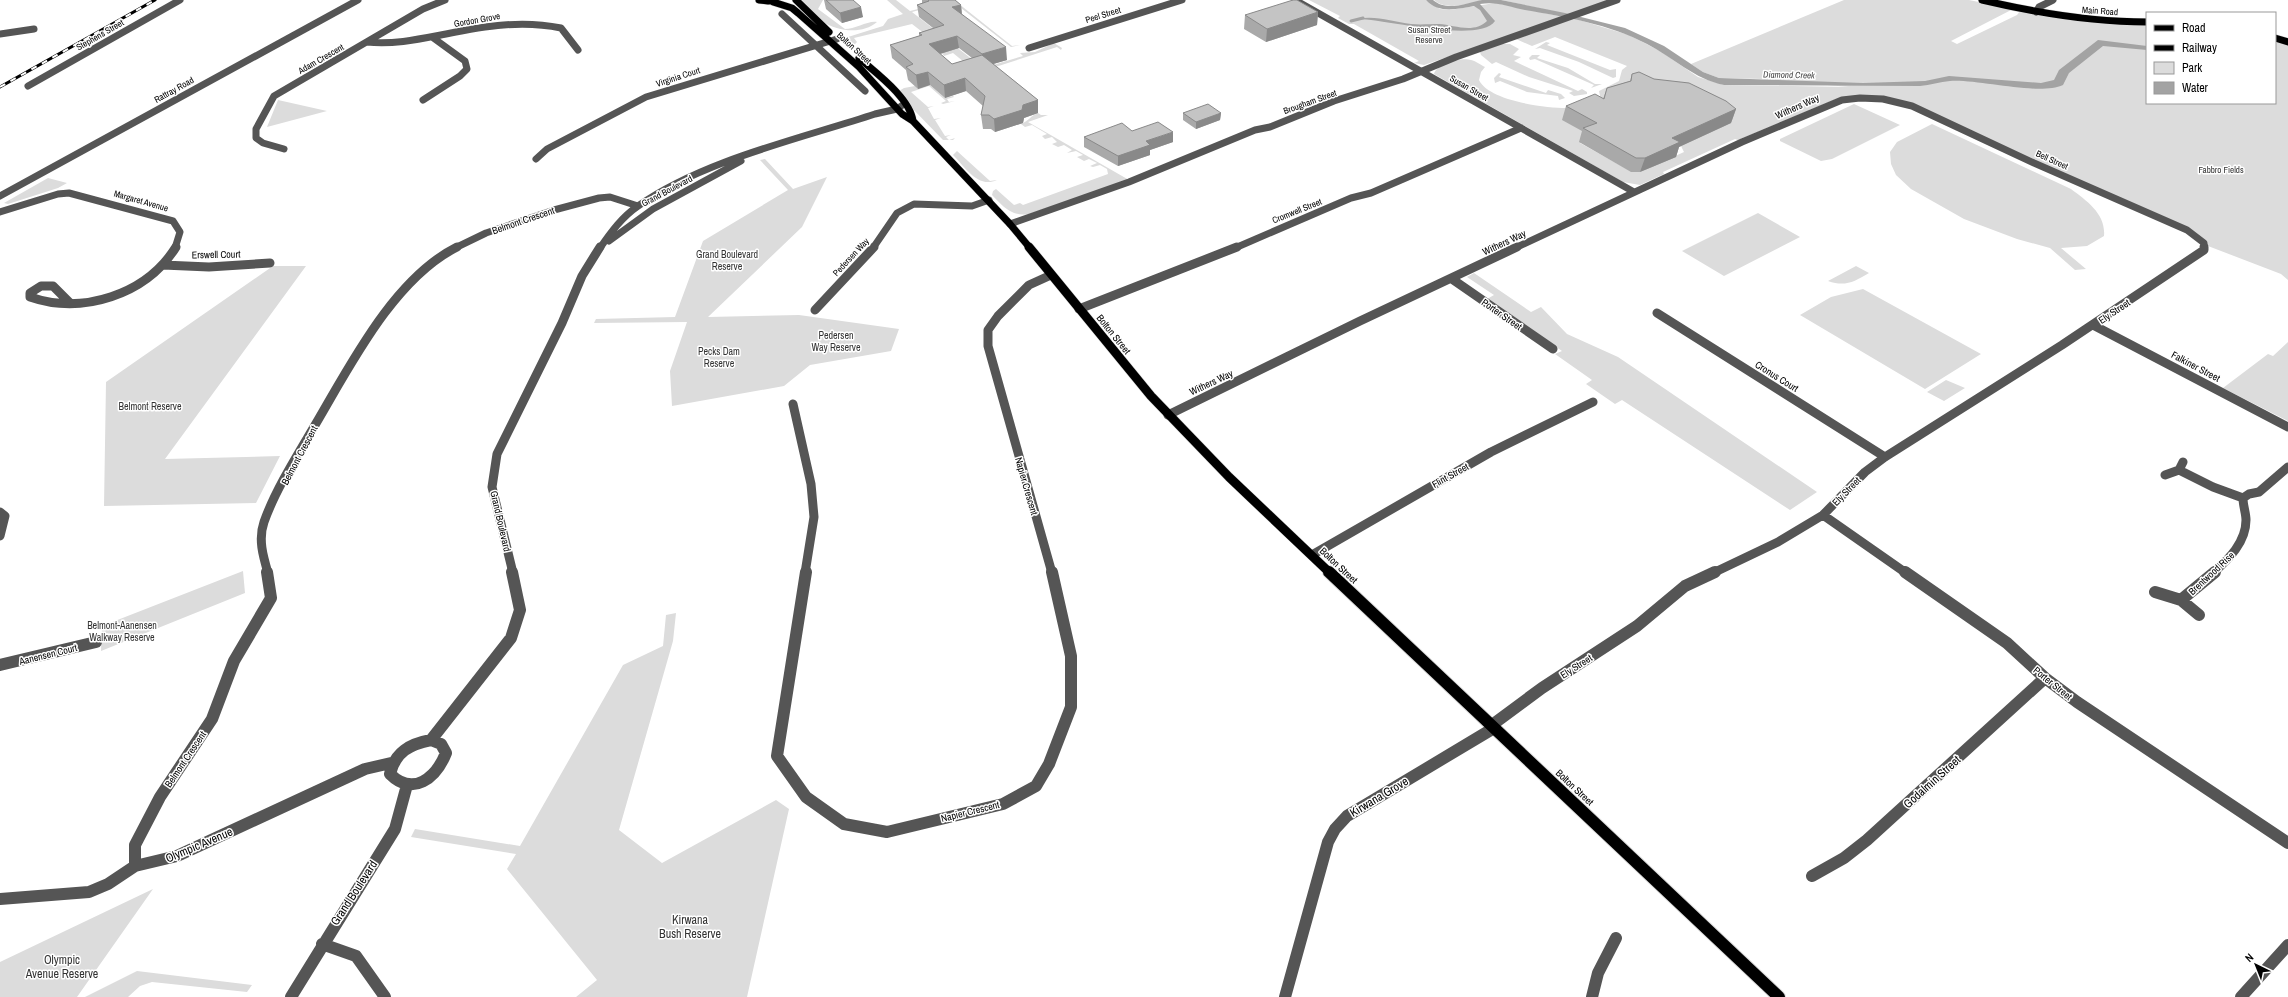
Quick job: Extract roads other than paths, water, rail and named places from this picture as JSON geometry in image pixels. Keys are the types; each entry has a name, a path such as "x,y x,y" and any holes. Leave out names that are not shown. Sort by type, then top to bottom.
{"main road":[{"path":"759,0 788,0"},
{"name":"Bolton Street","path":"796,0 881,78 913,114 913,121"},
{"name":"Main Road","path":"1982,0 2036,12 2098,21 2146,22"},
{"name":"Bolton Street","path":"769,1 795,10 864,72 897,109 905,117 913,121 989,200 1129,371 1168,415 1229,477 1779,997"},
{"path":"2276,38 2288,42"}],"street":[{"name":"Stephens Street","path":"28,86 180,0"},
{"name":"Rattray Road","path":"0,196 358,0"},
{"name":"Adam Crescent","path":"285,149 263,143 256,138 256,129 274,96 423,9 445,0"},
{"name":"Peel Street","path":"1029,48 1182,0"},
{"name":"Susan Street","path":"1295,0 1634,192"},
{"name":"Brougham Street","path":"1010,224 1129,182 1255,130 1270,127 1334,101 1422,72 1617,0"},
{"path":"2036,12 2039,7 2053,0"},
{"path":"782,14 865,91"},
{"name":"Gordon Grove","path":"367,42 384,44 502,25 542,24 564,30 578,50"},
{"path":"0,34 34,29"},
{"path":"423,100 460,76 467,68 465,62 432,37"},
{"name":"Virginia Court","path":"536,159 547,149 646,97 674,87 837,39"},
{"name":"Withers Way","path":"1168,415 1304,350 1360,320 1452,279 1634,192 1826,106 1852,99 1888,101"},
{"name":"Bell Street","path":"1888,101 1919,110 2176,226 2200,246"},
{"name":"Grand Boulevard","path":"875,114 891,102"},
{"name":"Grand Boulevard","path":"431,740 511,638 520,610 516,587 492,487 497,454 559,330 582,276 616,226 638,206 674,186 723,163 749,156 875,114 897,109 904,104"},
{"name":"Cromwell Street","path":"1079,309 1238,247 1351,198 1371,192 1521,128"},
{"name":"Grand Boulevard","path":"600,248 653,209 684,191 730,169 749,156"},
{"name":"Margaret Avenue","path":"0,212 69,192 173,221 181,233 175,249 163,265 140,282 118,294 101,300 70,302"},
{"name":"Belmont Crescent","path":"135,866 135,845 160,797 212,719 234,662 271,598 269,578 262,546 264,523 295,459 368,334 420,273 452,250 486,233 554,210 599,198 610,197 638,206"},
{"name":"Pedersen Way","path":"815,310 876,245 897,213 904,208 914,204 972,206 989,200"},
{"name":"Ely Street","path":"1493,727 1542,688 1637,626 1685,586 1778,542 1823,515 1865,472 1885,457 2093,325 2200,246"},
{"name":"Erswell Court","path":"163,265 209,267 270,263"},
{"name":"Napier Crescent","path":"793,404 811,484 814,517 777,756 806,797 844,824 887,832 1003,804 1036,786 1049,764 1071,707 1071,656 1059,598 988,346 988,330 998,316 1029,285 1051,275"},
{"name":"Porter Street","path":"1452,279 1553,349"},
{"name":"Cronus Court","path":"1657,313 1885,457"},
{"name":"Falkiner Street","path":"2093,325 2288,427"},
{"name":"Flint Street","path":"1312,555 1485,456 1593,402"},
{"path":"2165,475 2181,466 2213,487 2243,498 2249,494 2259,492 2288,467"},
{"name":"Brentwood Rise","path":"2181,600 2232,555 2242,540 2246,522 2243,498"},
{"path":"0,512 5,516 0,536"},
{"name":"Porter Street","path":"1823,515 2007,643 2045,678 2116,729 2192,777 2288,843"},
{"name":"Brentwood Rise","path":"2155,592 2181,600 2199,615"},
{"name":"Aanensen Court","path":"0,665 96,642"},
{"name":"Godalmin Street","path":"1812,876 1844,858 1867,840 2045,678"},
{"name":"Kirwana Grove","path":"1286,997 1328,842 1335,829 1347,816 1493,727"},
{"path":"431,740 441,744 446,753 443,763 434,774 421,782 407,785 396,782 390,774 391,763 401,751 416,742 431,740"},
{"name":"Olympic Avenue","path":"0,900 89,892 108,884 135,866 177,856 365,769 391,763"},
{"name":"Grand Boulevard","path":"291,997 322,944 395,829 407,785"},
{"path":"1592,997 1598,974 1616,938"},
{"path":"322,944 356,956 385,997"},
{"path":"2242,997 2288,945"}],"water":[{"path":"1426,0 1433,0 1438,4 1457,6 1482,0 1501,0 1565,13 1625,28 1664,46 1703,72 1719,78 1863,83 1925,81 1949,76 2041,83 2054,80 2059,70 2098,40 2146,46 2146,50 2103,46 2069,73 2063,85 2052,88 2024,88 1962,81 1950,81 1920,86 1724,85 1703,78 1647,44 1618,31 1556,15 1492,3 1480,4 1495,21 1486,28 1471,30 1431,29 1358,19 1377,18 1411,24 1439,24 1464,28 1476,27 1487,21 1480,10 1474,6 1455,9 1442,9"}],"waterway":[{"path":"1351,21 1363,18"}],"railway":[{"path":"0,87 155,0"}],"park label":[{"name":"Susan Street Reserve","path":"1429,36"},
{"name":"Fabbro Fields","path":"2221,170"},
{"name":"Grand Boulevard Reserve","path":"727,260"},
{"name":"Pedersen Way Reserve","path":"836,340"},
{"name":"Pecks Dam Reserve","path":"719,356"},
{"name":"Belmont Reserve","path":"150,406"},
{"name":"Belmont-Aanensen Walkway Reserve","path":"122,630"},
{"name":"Kirwana Bush Reserve","path":"690,927"},
{"name":"Olympic Avenue Reserve","path":"62,967"}],"water label":[{"name":"Diamond Creek","path":"1789,75"}]}
